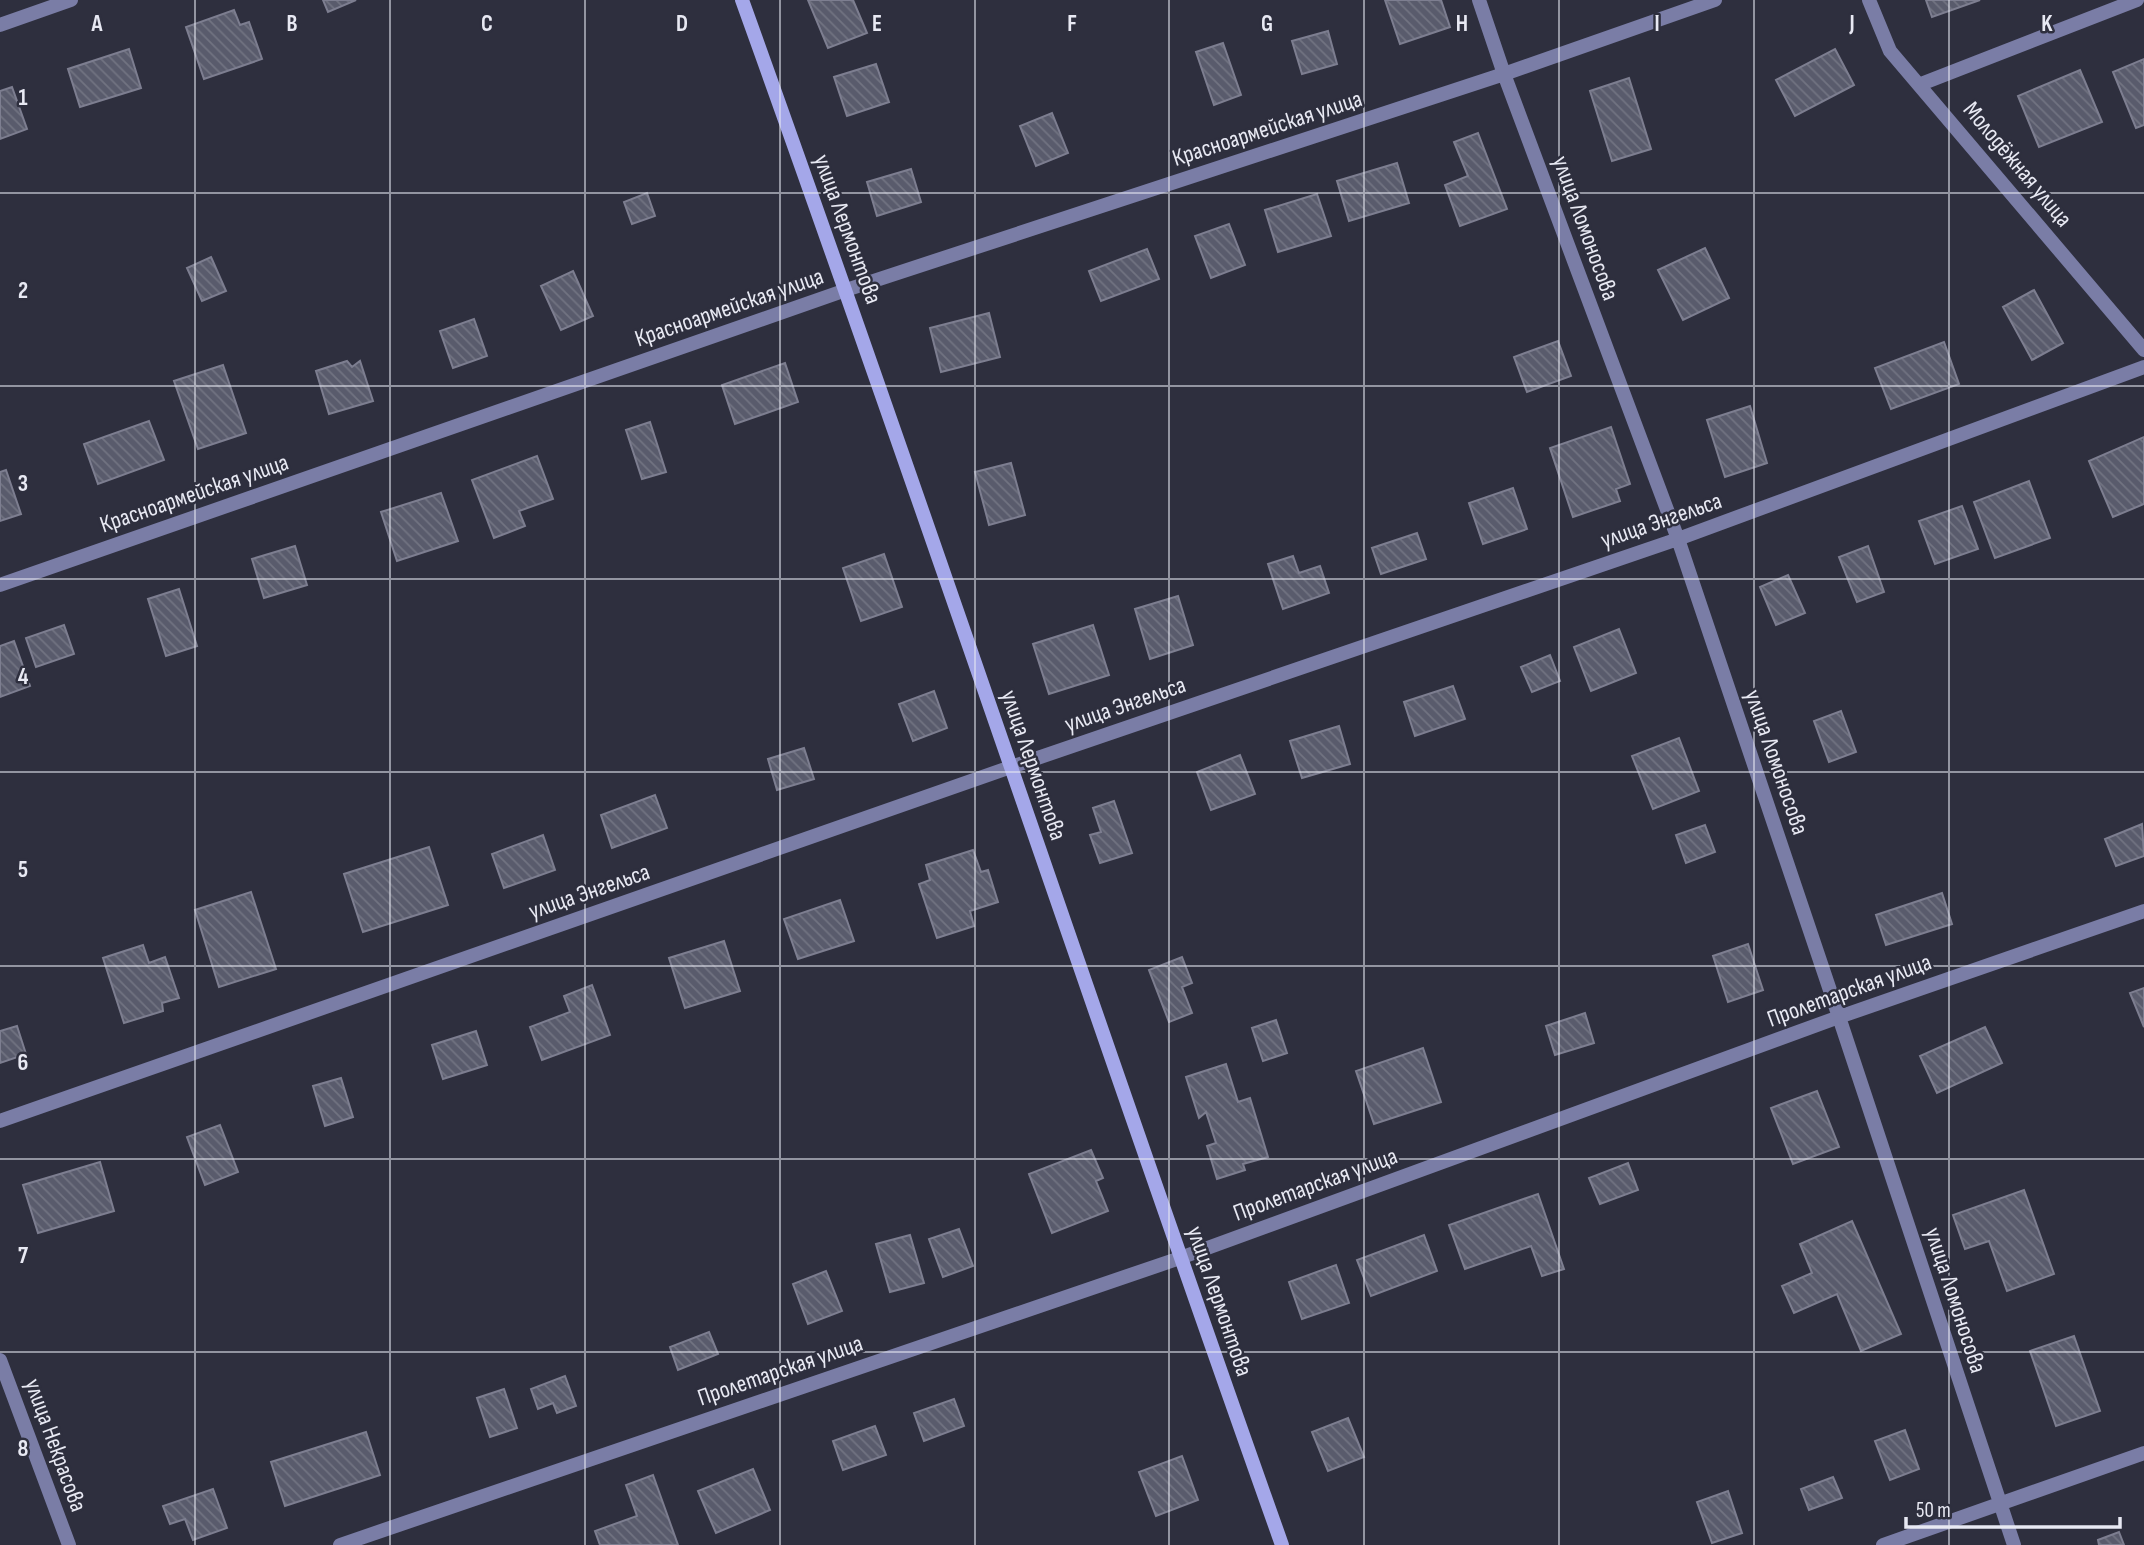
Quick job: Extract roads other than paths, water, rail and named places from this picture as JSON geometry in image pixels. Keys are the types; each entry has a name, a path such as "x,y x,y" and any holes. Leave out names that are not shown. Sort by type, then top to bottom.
{"street":[{"path":"0,24 71,0"},
{"name":"улица Лермонтова","path":"742,0 846,290 1180,1258 1282,1545"},
{"name":"улица Ломоносова","path":"1479,0 1504,74 1678,539 2014,1545"},
{"name":"Красноармейская улица","path":"0,585 846,290 1504,74 1715,0"},
{"name":"Молодёжная улица","path":"1869,0 1890,51 2144,350"},
{"path":"1921,85 2137,0"},
{"name":"улица Энгельса","path":"0,1121 1011,767 1678,539 2144,367"},
{"name":"Пролетарская улица","path":"340,1545 1180,1258 1839,1017 2144,911"},
{"name":"улица Некрасова","path":"0,1360 69,1545"},
{"path":"1883,1545 2144,1453"}]}
